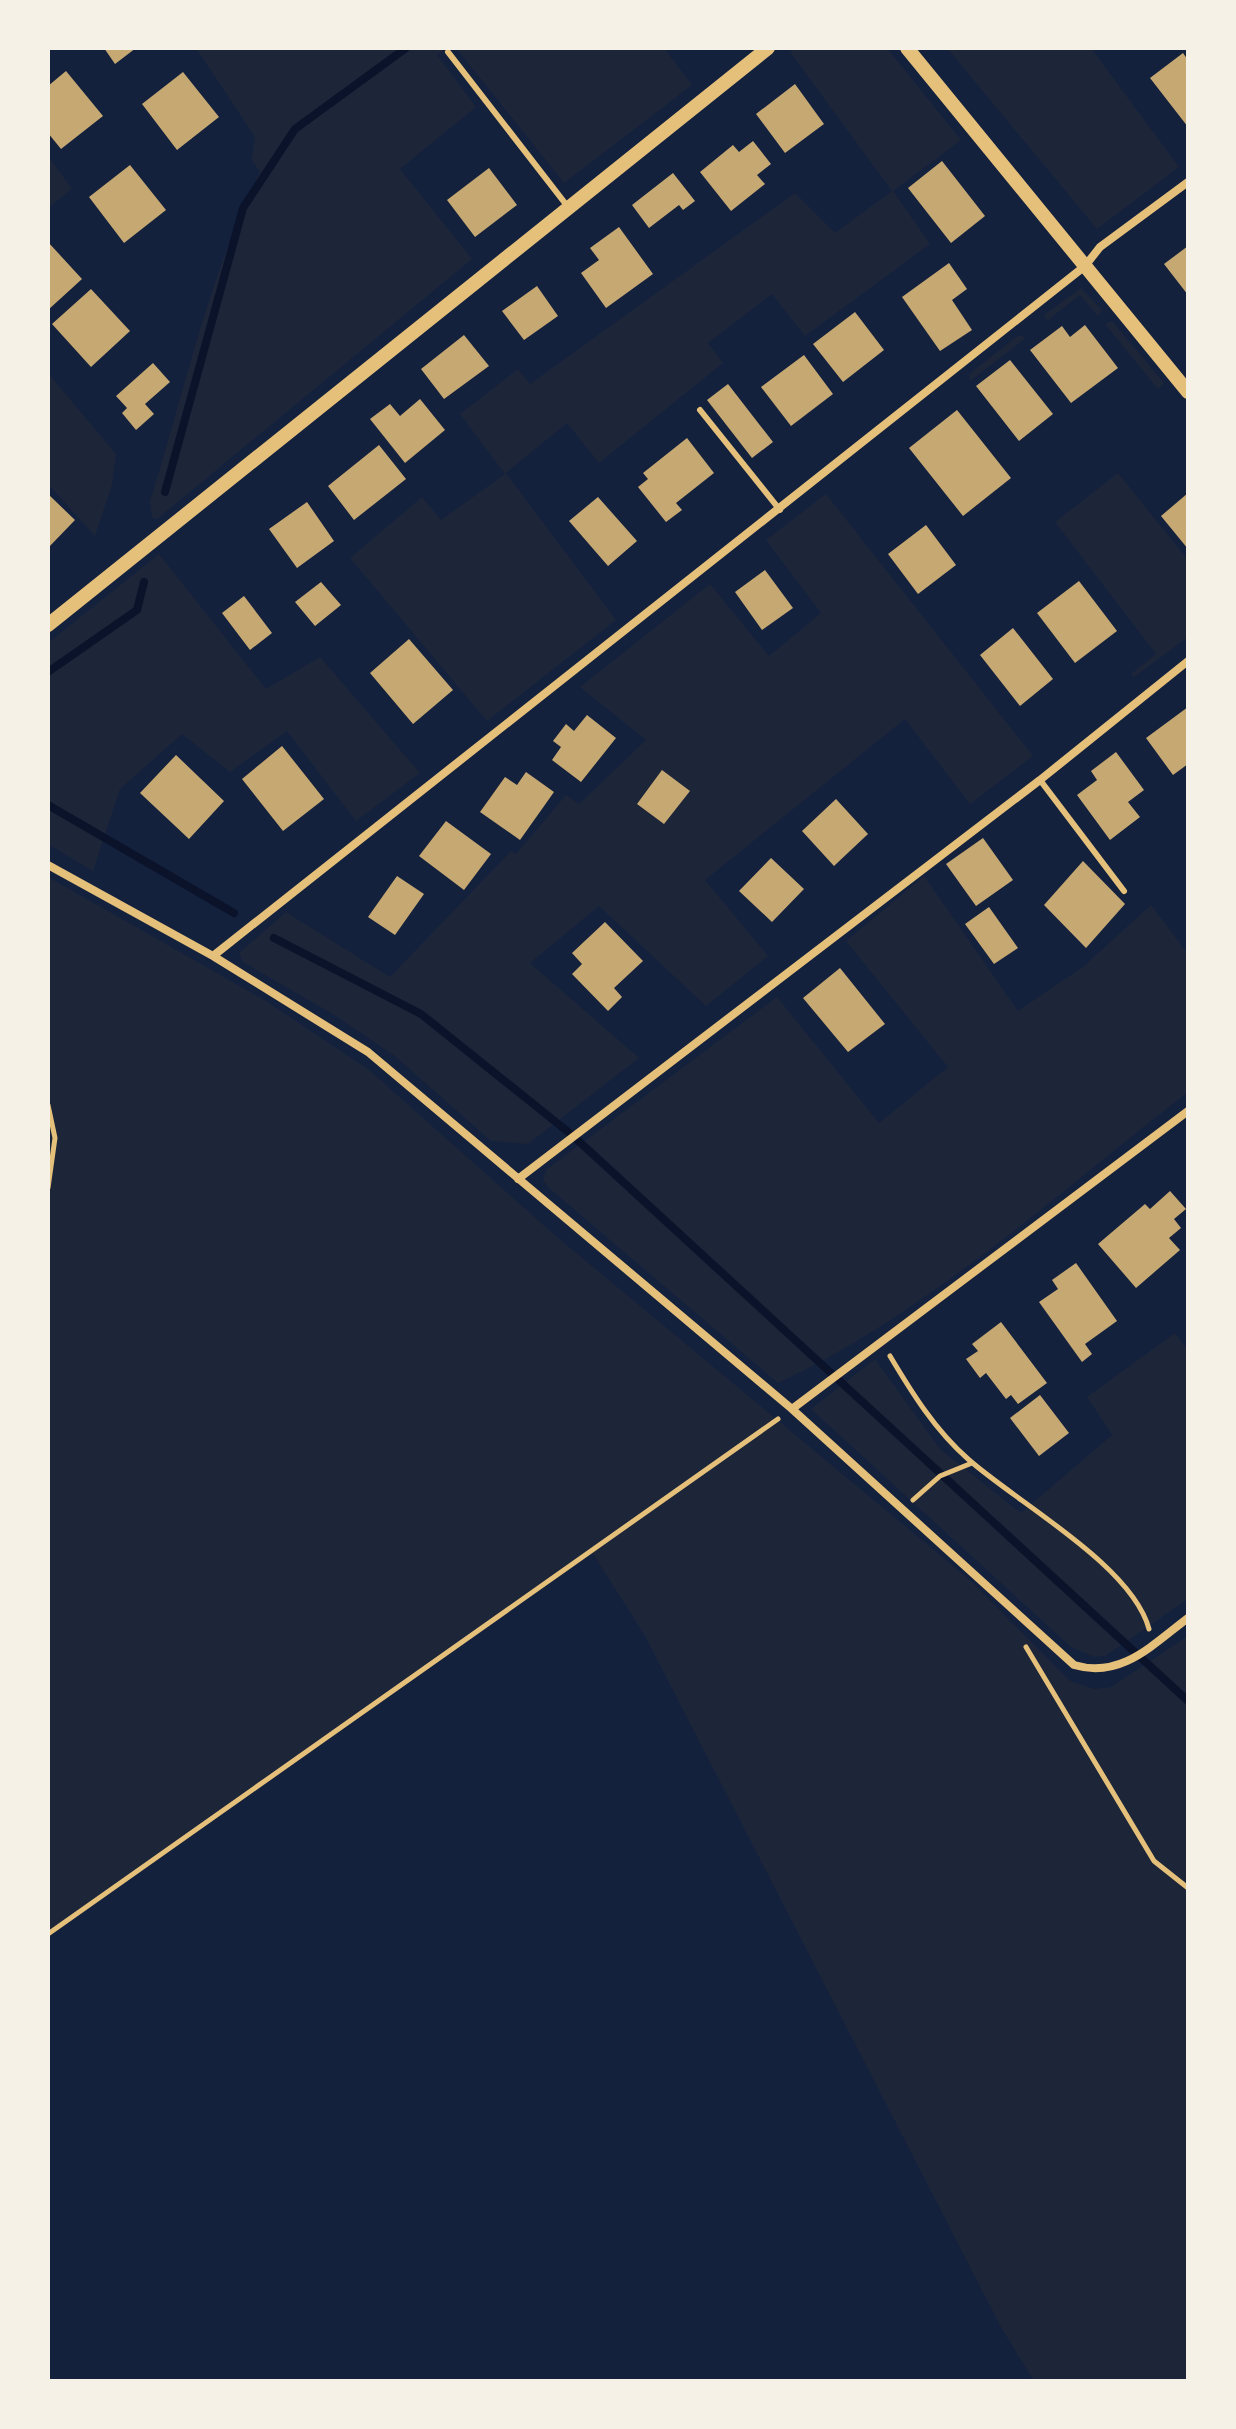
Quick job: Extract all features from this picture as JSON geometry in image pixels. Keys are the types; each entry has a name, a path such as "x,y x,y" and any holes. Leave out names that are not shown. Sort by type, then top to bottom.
{"street":[{"path":"48,625 571,209 768,48"},
{"path":"907,48 1188,392"},
{"path":"213,956 780,510 1085,266 1100,247 1188,182"},
{"path":"518,1179 1040,780 1188,661"},
{"path":"48,865 213,956 368,1052 792,1409 989,1584 1048,1644 1074,1665 1095,1671 1113,1669 1188,1618"},
{"path":"792,1409 1188,1111"}],"lane":[{"path":"448,52 571,209"},
{"path":"700,410 780,510"},
{"path":"1040,780 1124,891"}],"path":[{"path":"48,1105 55,1138 48,1188"},
{"path":"881,1342 923,1410 973,1463 1046,1515 1136,1598 1152,1644"},
{"path":"48,1934 792,1409"},
{"path":"905,1509 924,1487 973,1463"},
{"path":"1020,1637 1154,1861 1188,1888"}],"shaded area":[{"path":"196,48 446,48 437,55 476,107 400,169 472,259 157,519 152,517 150,501 199,334 226,252 260,172 252,160 255,137"},
{"path":"456,48 664,48 692,85 564,183"},
{"path":"796,48 887,48 961,140 893,191 930,244 805,336 772,294 708,343 723,363 599,463 567,423 506,473 616,620 487,721 350,558 422,497 441,520 505,474 460,414 518,369 530,384 795,193 835,233 892,191 790,52"},
{"path":"947,48 1091,48 1179,167 1097,229"},
{"path":"48,156 72,189 48,208"},
{"path":"1081,288 1102,310 1098,316 1080,295 1047,321 1044,315"},
{"path":"1112,321 1164,383 1158,389 1105,324"},
{"path":"1019,335 1026,338 970,381 969,374"},
{"path":"48,373 116,454 112,485 95,536 48,484"},
{"path":"1118,473 1188,560 1188,637 1134,677 1131,674 1156,654 1055,522"},
{"path":"826,494 1033,756 970,804 905,719 705,880 768,956 706,1006 599,906 530,963 639,1058 528,1144 491,1141 396,1057 336,1016 243,962 239,953 286,912 390,977 511,851 516,854 566,795 579,804 646,740 580,687 710,584 769,656 821,613 766,540"},
{"path":"159,554 266,689 320,657 420,773 356,821 287,731 230,772 182,734 120,789 93,871 48,844 48,643"},
{"path":"924,876 1018,1011 1084,966 1151,905 1188,954 1188,1092 938,1287 832,1356 778,1383 543,1180 546,1170 777,997 879,1123 948,1067 846,941"},
{"path":"48,877 266,1001 369,1070 557,1237 970,1580 1070,1681 1095,1689 1111,1687 1188,1636 1188,2381 1034,2381 1002,2329 644,1634 591,1551 48,1934"},
{"path":"1175,1333 1188,1350 1188,1599 1105,1656 1094,1657 1071,1647 811,1409 875,1359 940,1449 1021,1513 1112,1435 1087,1397"}],"building":[{"path":"104,48 136,48 115,64"},
{"path":"1183,53 1188,60 1188,127 1150,78"},
{"path":"66,71 103,116 61,149 48,133 48,86"},
{"path":"183,72 219,117 177,150 142,104"},
{"path":"795,84 824,124 785,153 756,114"},
{"path":"753,141 771,164 757,175 765,184 731,211 700,172 733,145 739,152"},
{"path":"942,161 985,216 951,243 908,188"},
{"path":"130,165 166,210 124,243 89,197"},
{"path":"489,168 517,205 475,237 447,200"},
{"path":"673,173 695,201 683,210 679,205 649,228 632,205"},
{"path":"619,227 653,274 606,308 581,273 599,260 590,248"},
{"path":"48,242 82,279 48,310"},
{"path":"1188,246 1188,295 1164,264"},
{"path":"949,263 967,289 952,300 972,330 940,351 902,297"},
{"path":"537,286 558,316 524,340 502,311"},
{"path":"91,289 130,331 91,367 52,324"},
{"path":"855,312 884,350 843,382 813,344"},
{"path":"1085,325 1118,368 1071,403 1030,350 1062,326 1070,337"},
{"path":"464,335 489,366 444,399 421,369"},
{"path":"804,355 833,394 791,426 761,387"},
{"path":"1010,360 1053,414 1019,441 976,386"},
{"path":"153,363 170,382 145,404 154,414 136,430 122,413 127,408 116,396"},
{"path":"728,384 773,442 752,458 707,400"},
{"path":"420,399 445,430 405,463 370,419 390,404 400,416"},
{"path":"957,410 1011,478 963,516 909,448"},
{"path":"687,438 714,473 676,503 682,510 666,522 638,487 648,479 643,473"},
{"path":"379,445 406,479 354,520 328,486"},
{"path":"1188,493 1188,549 1161,516"},
{"path":"48,494 75,520 48,548"},
{"path":"598,497 637,541 608,566 569,521"},
{"path":"307,502 334,541 297,568 269,529"},
{"path":"926,525 956,565 918,594 888,554"},
{"path":"765,570 793,608 762,630 735,592"},
{"path":"1079,581 1117,631 1075,663 1037,613"},
{"path":"321,582 341,605 315,626 295,602"},
{"path":"244,596 272,633 250,650 222,613"},
{"path":"1013,628 1053,679 1020,706 980,655"},
{"path":"409,639 453,690 413,724 370,673"},
{"path":"1188,707 1188,764 1173,775 1146,738"},
{"path":"587,715 616,738 581,782 552,760 561,747 553,741 566,724 574,731"},
{"path":"282,746 324,799 283,831 242,779"},
{"path":"1116,752 1144,790 1128,802 1140,817 1110,840 1077,795 1097,780 1091,771"},
{"path":"176,755 224,801 189,839 140,793"},
{"path":"662,770 690,791 664,824 637,804"},
{"path":"526,772 554,792 520,840 480,812 505,777 517,785"},
{"path":"836,799 868,834 834,866 802,831"},
{"path":"446,821 491,854 464,890 419,856"},
{"path":"983,838 1013,880 976,906 946,864"},
{"path":"771,858 804,889 772,922 739,891"},
{"path":"1083,861 1125,904 1086,948 1044,905"},
{"path":"397,876 424,894 395,935 368,917"},
{"path":"989,907 1018,948 994,964 965,924"},
{"path":"605,922 643,961 614,988 622,997 608,1011 572,974 582,964 572,953"},
{"path":"840,968 885,1024 848,1052 803,998"},
{"path":"1170,1191 1186,1209 1174,1219 1181,1228 1169,1238 1180,1250 1136,1288 1098,1244 1145,1204 1150,1209"},
{"path":"1076,1263 1117,1321 1085,1344 1092,1354 1082,1362 1039,1302 1058,1289 1052,1280"},
{"path":"1001,1322 1047,1383 1018,1404 1011,1395 1006,1399 986,1373 980,1378 966,1359 978,1351 972,1344"},
{"path":"1040,1395 1069,1433 1039,1456 1010,1418"}],"waterway":[{"path":"165,492 243,208 295,129 406,48"},
{"path":"48,672 137,610 144,582"},
{"path":"48,805 234,913"},
{"path":"274,938 421,1014 572,1135 1188,1701"}]}
